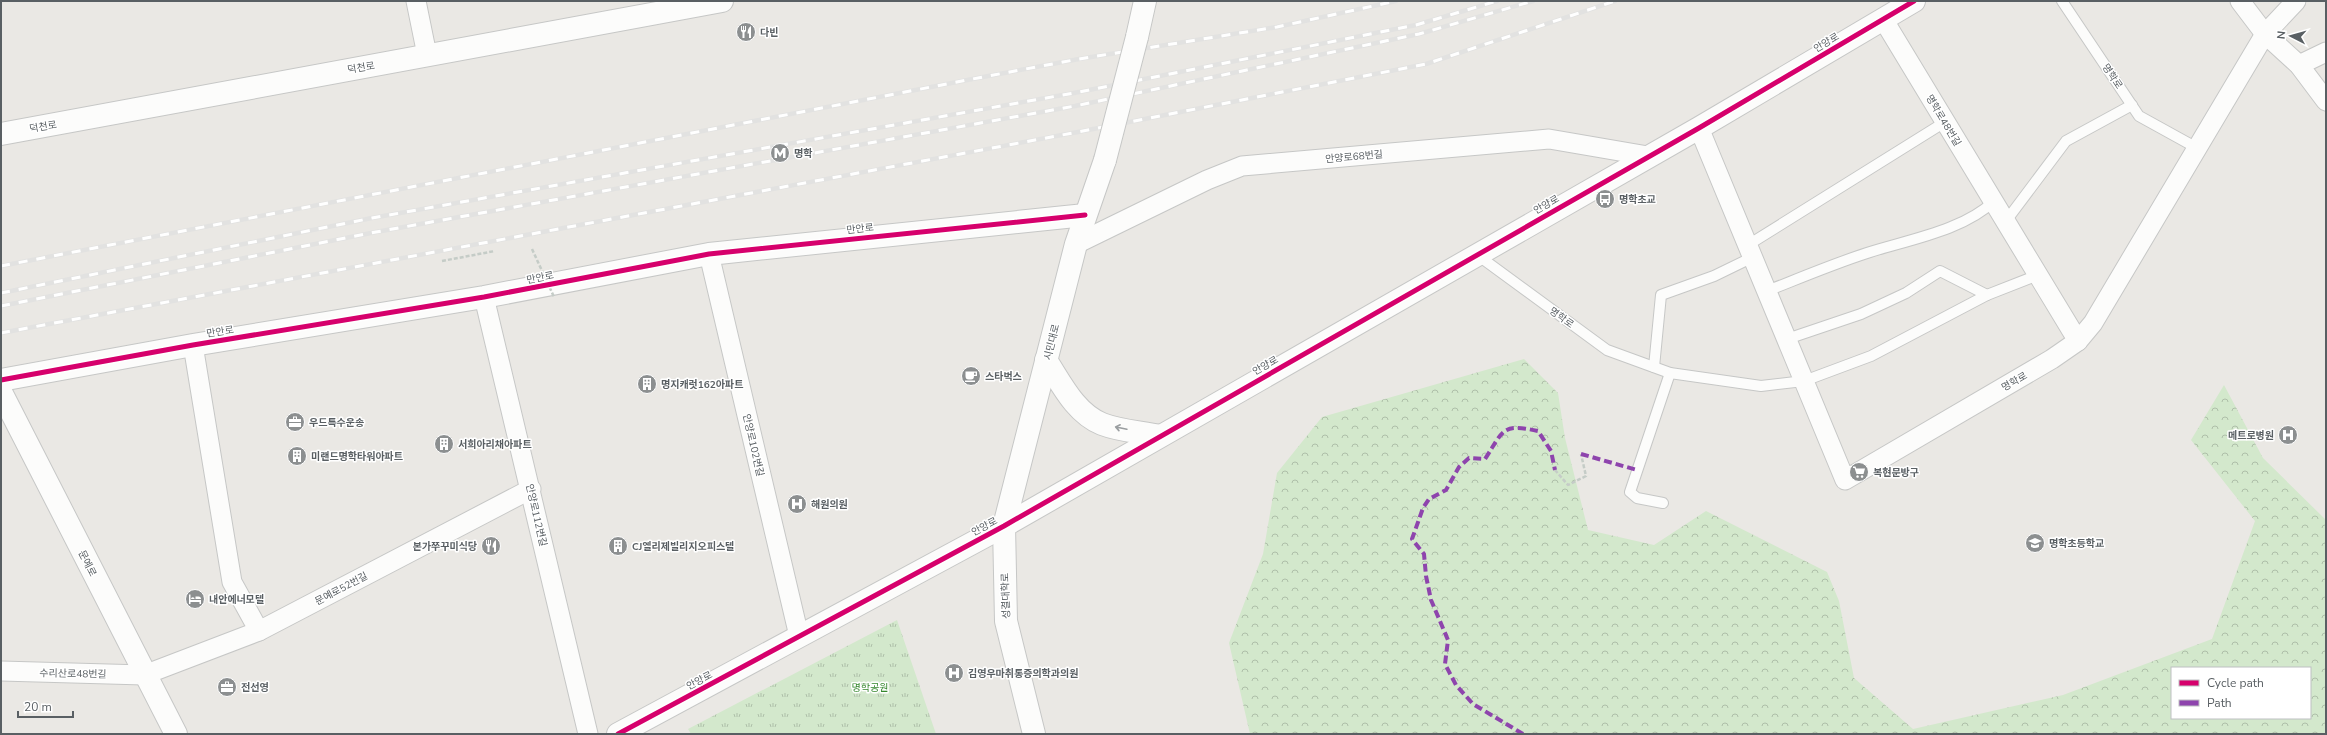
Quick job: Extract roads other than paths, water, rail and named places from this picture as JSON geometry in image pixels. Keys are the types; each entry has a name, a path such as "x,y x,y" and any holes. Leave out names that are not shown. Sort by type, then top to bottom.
{"street":[{"path":"416,1 426,55"},
{"name":"덕천로","path":"1,134 722,1"},
{"name":"시민대로","path":"1004,526 1076,244 1105,160 1145,1"},
{"name":"안양로","path":"618,734 1004,526 1476,254 1699,128 1914,1"},
{"path":"2240,1 2265,34 2298,65 2326,101"},
{"name":"명학로","path":"1699,128 1845,480 2052,359 2078,340 2093,323 2265,34 2296,1"},
{"name":"명학로48번길","path":"1883,19 2078,340"},
{"path":"2298,65 2326,52"},
{"name":"안양로68번길","path":"1076,244 1207,180 1242,166 1549,139 1648,156"},
{"name":"만안로","path":"1,380 193,345 484,297 709,254 1085,215"},
{"name":"안양로102번길","path":"709,254 799,636"},
{"name":"안양로112번길","path":"484,297 531,489 588,734"},
{"path":"193,345 232,582 259,631"},
{"path":"1046,360 1070,398 1087,416 1102,424 1160,436"},
{"name":"문예로","path":"1,392 144,675 176,734"},
{"name":"문예로52번길","path":"144,675 259,631 531,489"},
{"name":"성결대학로","path":"1004,526 1006,621 1034,734"},
{"name":"수리산로48번길","path":"1,671 144,675"}],"lane":[{"name":"명학로","path":"2062,1 2139,116 2197,148"},
{"path":"2006,221 2066,141 2132,105"},
{"path":"1654,367 1661,295 1714,276 1945,122"},
{"path":"1766,291 1868,253 1931,236 1986,209 1994,201"},
{"name":"명학로","path":"1476,254 1607,350 1670,373 1761,386 1804,381 1871,356 1987,296 2038,275"},
{"path":"1786,339 1861,314 1906,293 1940,271 1987,296"},
{"path":"1663,503 1637,498 1630,492 1670,373"}],"railway":[{"path":"1,266 1079,59 1277,27 1396,1"},
{"path":"1,293 372,218 1074,93 1416,25 1497,1"},
{"path":"1,306 376,232 1075,106 1419,34 1533,1"},
{"path":"1,333 1078,132 1426,64 1615,1"}],"place":[{"name":"다빈","path":"746,32"},
{"name":"명학","path":"780,153"},
{"name":"명학초교","path":"1605,199"},
{"name":"스타벅스","path":"971,376"},
{"name":"명지캐럿162아파트","path":"647,384"},
{"name":"우드특수운송","path":"295,422"},
{"name":"메트로병원","path":"2288,435"},
{"name":"서희아리채아파트","path":"444,444"},
{"name":"미랜드명학타워아파트","path":"297,456"},
{"name":"복현문방구","path":"1859,472"},
{"name":"해원의원","path":"797,504"},
{"name":"명학초등학교","path":"2035,543"},
{"name":"본가쭈꾸미식당","path":"491,546"},
{"name":"CJ엘리제빌리지오피스텔","path":"618,546"},
{"name":"내안에너모텔","path":"195,599"},
{"name":"김영우마취통증의학과의원","path":"954,673"},
{"name":"전선영","path":"227,687"}],"park label":[{"name":"명학공원","path":"870,687"}]}
